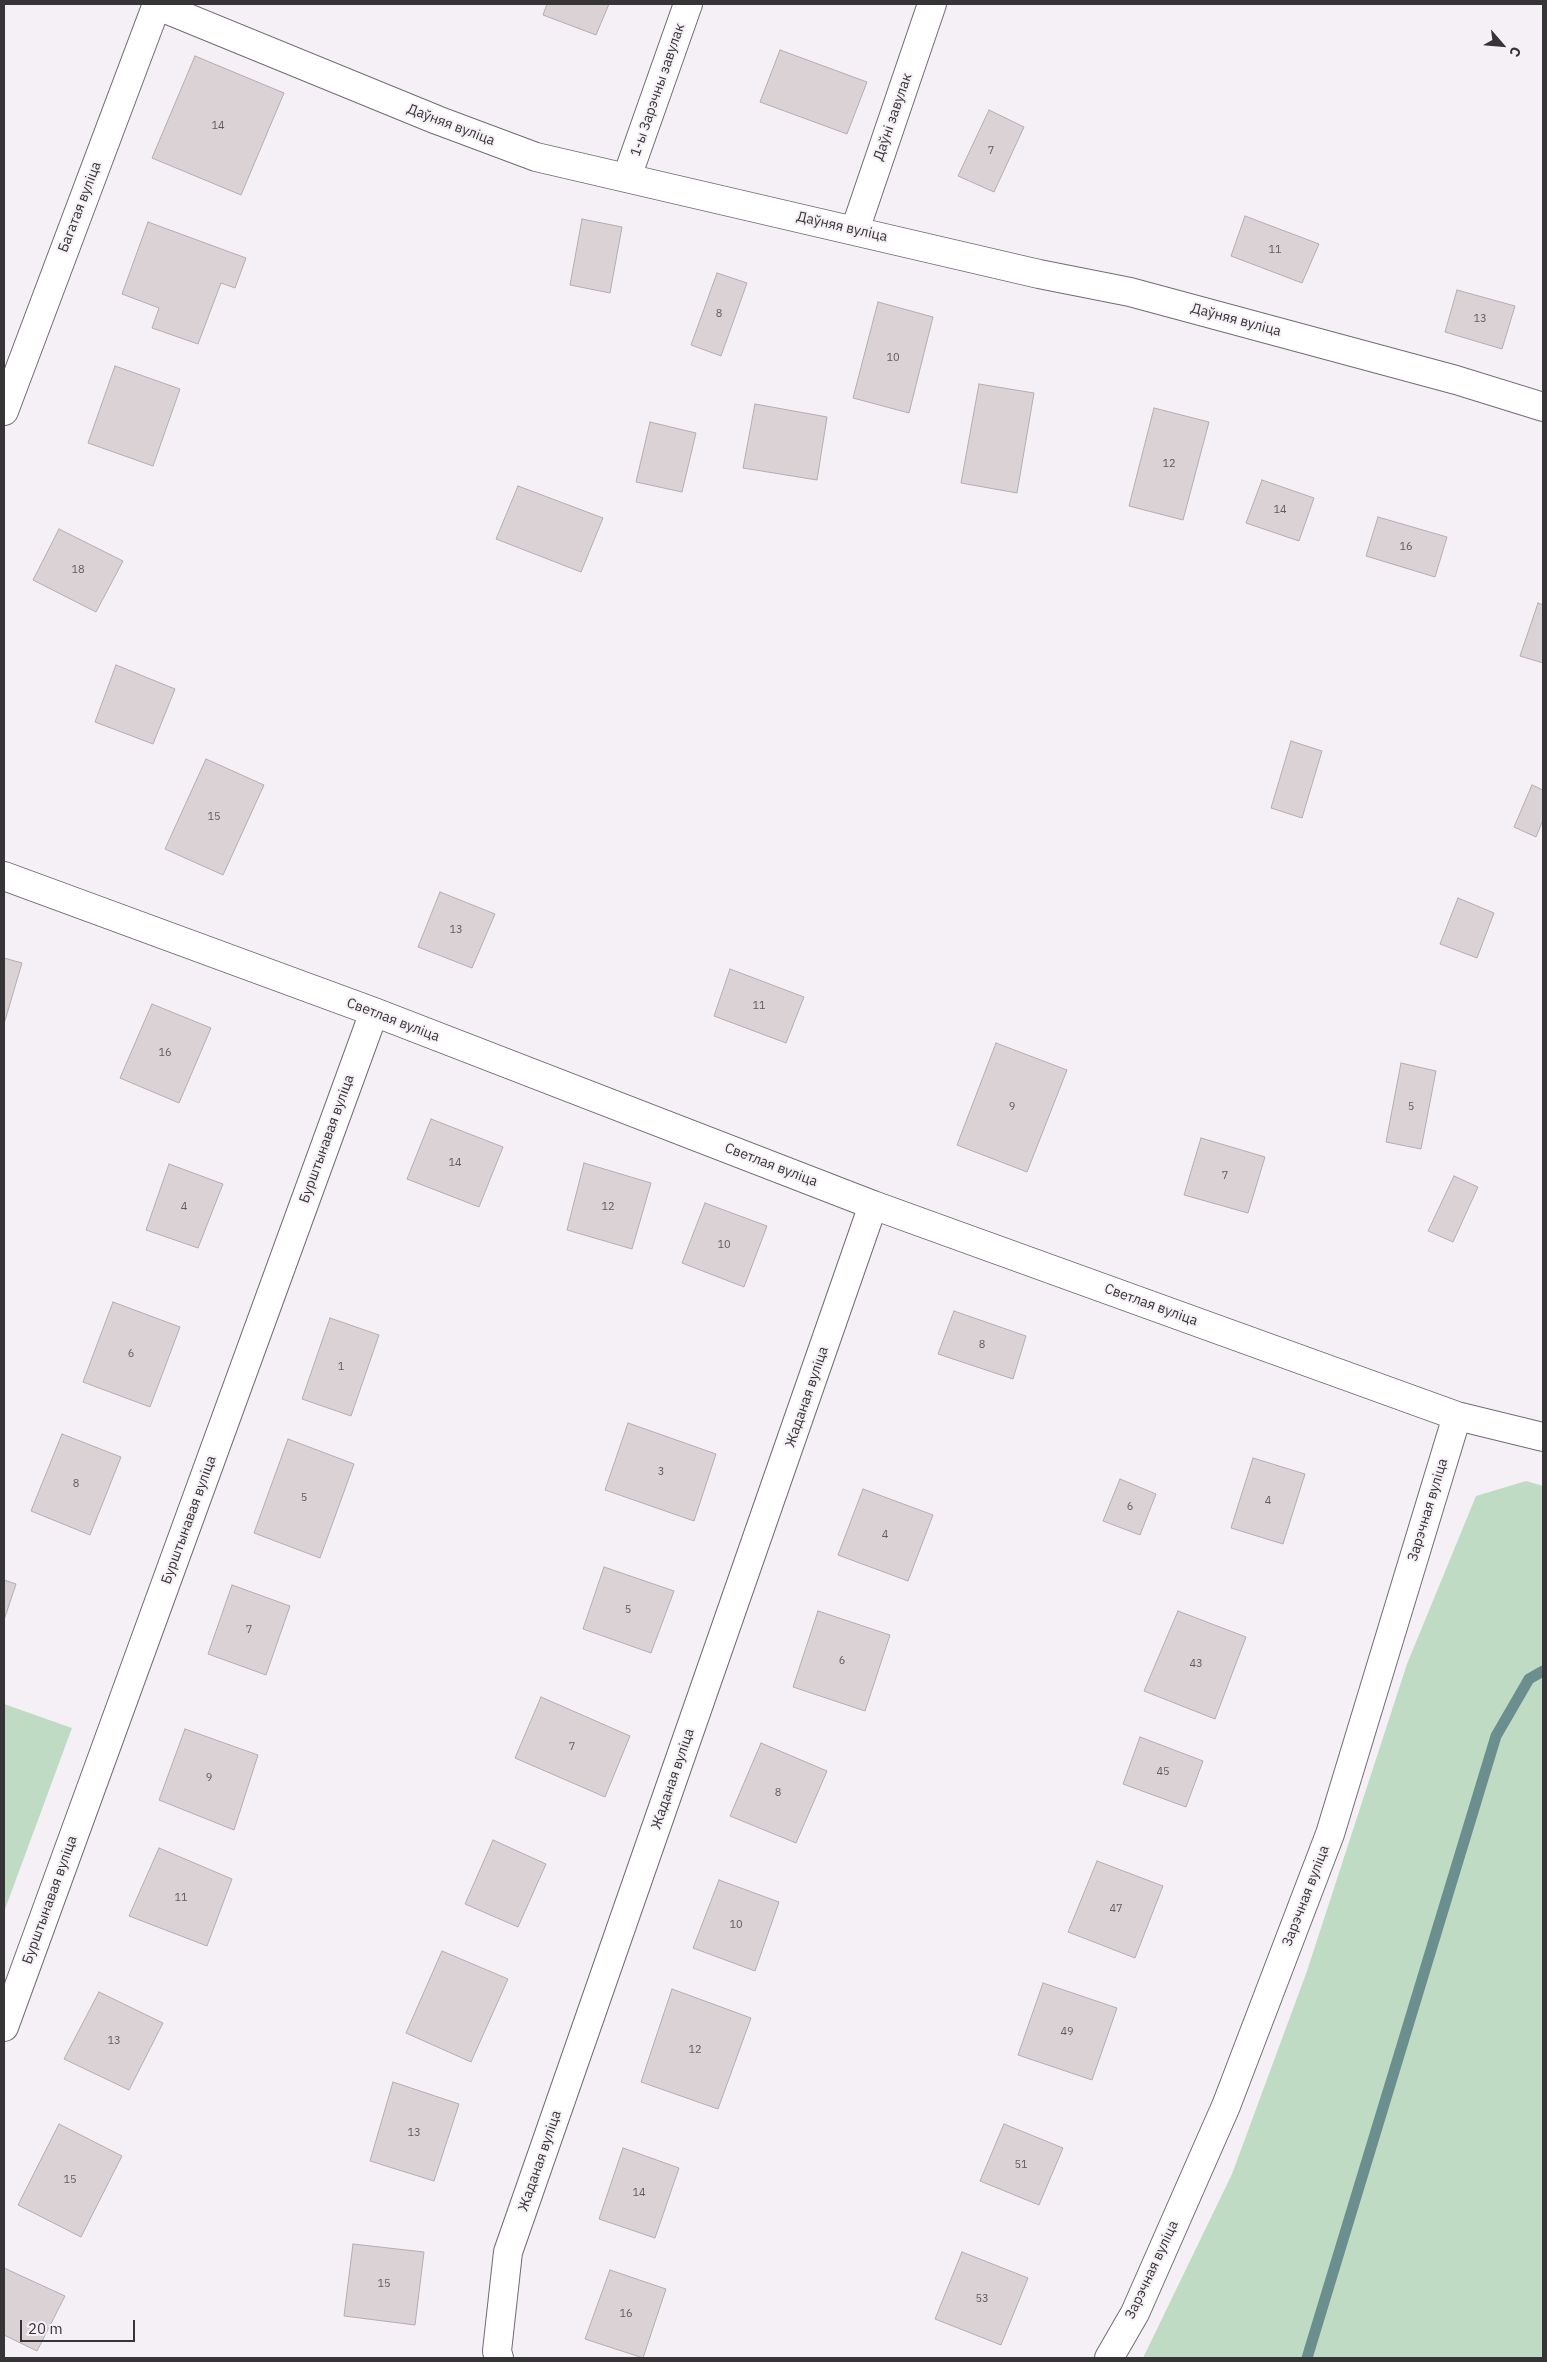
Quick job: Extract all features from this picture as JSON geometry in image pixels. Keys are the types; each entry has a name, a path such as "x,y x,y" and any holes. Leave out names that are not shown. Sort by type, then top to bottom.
{"street":[{"name":"Даўняя вуліца","path":"156,4 437,120 536,157 1039,274 1130,292 1456,380 1543,407"},
{"name":"Багатая вуліца","path":"4,411 156,4"},
{"name":"1-ы Зарэчны завулак","path":"628,177 688,4"},
{"name":"Даўні завулак","path":"855,230 932,4"},
{"name":"Светлая вуліца","path":"4,876 374,1012 873,1205 1457,1416 1543,1437"},
{"name":"Бурштынавая вуліца","path":"4,2027 374,1012"},
{"name":"Жаданая вуліца","path":"499,2358 497,2351 508,2252 873,1205"},
{"name":"Зарэчная вуліца","path":"1109,2358 1135,2312 1226,2106 1330,1834 1457,1416"}],"green space":[{"path":"1526,1481 1543,1486 1543,2358 1143,2358 1232,2174 1307,1971 1407,1664 1476,1496"},
{"path":"4,1704 72,1728 4,1912"}],"building":[{"path":"547,4 609,4 596,35 543,15"},
{"path":"780,50 867,82 847,134 760,102"},
{"path":"195,56 284,93 241,195 152,158"},
{"path":"989,110 1024,127 994,192 958,176"},
{"path":"1245,216 1319,244 1302,283 1231,256"},
{"path":"582,219 622,227 610,293 570,285"},
{"path":"148,222 246,258 235,288 221,283 198,344 152,328 159,308 122,294"},
{"path":"717,273 747,283 721,356 691,345"},
{"path":"1457,290 1515,306 1502,349 1445,332"},
{"path":"878,302 933,317 909,413 853,398"},
{"path":"115,366 180,389 153,466 88,443"},
{"path":"979,384 1034,393 1017,493 961,483"},
{"path":"755,404 827,417 817,480 743,468"},
{"path":"1154,408 1209,422 1183,520 1129,506"},
{"path":"650,422 696,433 682,492 636,482"},
{"path":"1262,480 1314,498 1299,541 1246,523"},
{"path":"518,486 603,518 581,572 496,539"},
{"path":"1378,517 1447,537 1435,577 1366,556"},
{"path":"59,529 123,561 96,612 33,580"},
{"path":"1538,603 1543,605 1543,663 1520,656"},
{"path":"116,665 175,689 153,744 95,722"},
{"path":"1291,741 1322,751 1302,818 1271,808"},
{"path":"206,759 264,785 223,875 165,849"},
{"path":"1532,785 1543,790 1543,820 1536,837 1514,827"},
{"path":"440,892 495,914 472,968 418,947"},
{"path":"1458,898 1494,913 1477,958 1440,944"},
{"path":"4,958 22,963 4,1024"},
{"path":"730,969 804,997 786,1043 714,1016"},
{"path":"152,1004 211,1028 179,1103 120,1078"},
{"path":"996,1043 1067,1070 1027,1172 957,1145"},
{"path":"1401,1063 1436,1071 1421,1149 1386,1142"},
{"path":"431,1119 503,1147 479,1207 407,1179"},
{"path":"1201,1138 1265,1157 1248,1213 1184,1195"},
{"path":"584,1163 651,1183 632,1249 567,1230"},
{"path":"169,1164 223,1184 198,1248 146,1230"},
{"path":"1454,1176 1478,1187 1453,1242 1428,1231"},
{"path":"705,1203 767,1226 744,1287 682,1263"},
{"path":"113,1302 180,1327 150,1407 83,1382"},
{"path":"954,1311 1026,1336 1013,1379 938,1354"},
{"path":"330,1318 379,1335 351,1416 302,1399"},
{"path":"628,1423 716,1454 694,1521 605,1490"},
{"path":"62,1434 121,1457 90,1535 31,1511"},
{"path":"288,1439 354,1464 320,1558 254,1533"},
{"path":"1253,1458 1305,1474 1283,1544 1231,1528"},
{"path":"1120,1479 1156,1494 1140,1535 1103,1521"},
{"path":"863,1489 933,1515 908,1581 838,1555"},
{"path":"604,1567 674,1591 651,1653 583,1629"},
{"path":"4,1580 16,1584 4,1620"},
{"path":"232,1585 290,1606 266,1675 208,1654"},
{"path":"818,1611 890,1635 865,1711 793,1687"},
{"path":"1178,1611 1246,1637 1215,1719 1144,1691"},
{"path":"541,1697 630,1736 605,1797 515,1758"},
{"path":"185,1729 258,1755 234,1830 159,1800"},
{"path":"1140,1737 1203,1761 1186,1807 1123,1784"},
{"path":"761,1743 827,1771 796,1843 730,1816"},
{"path":"493,1840 546,1864 518,1927 465,1904"},
{"path":"159,1848 232,1879 207,1946 129,1916"},
{"path":"1097,1861 1163,1886 1135,1958 1068,1932"},
{"path":"719,1880 779,1902 755,1971 693,1948"},
{"path":"442,1951 508,1979 471,2062 406,2033"},
{"path":"1043,1983 1117,2008 1092,2080 1018,2055"},
{"path":"672,1989 751,2018 718,2109 641,2082"},
{"path":"99,1992 163,2023 129,2090 64,2059"},
{"path":"393,2082 459,2104 434,2181 370,2161"},
{"path":"59,2124 122,2156 81,2237 18,2205"},
{"path":"1004,2124 1063,2148 1039,2205 980,2181"},
{"path":"623,2148 679,2168 655,2238 599,2219"},
{"path":"353,2244 424,2252 415,2325 344,2316"},
{"path":"962,2252 1028,2278 1001,2345 935,2319"},
{"path":"4,2268 65,2296 37,2351 4,2335"},
{"path":"610,2270 666,2289 643,2358 585,2339"}],"waterway":[{"path":"1307,2358 1496,1736 1529,1679 1543,1671"}]}
